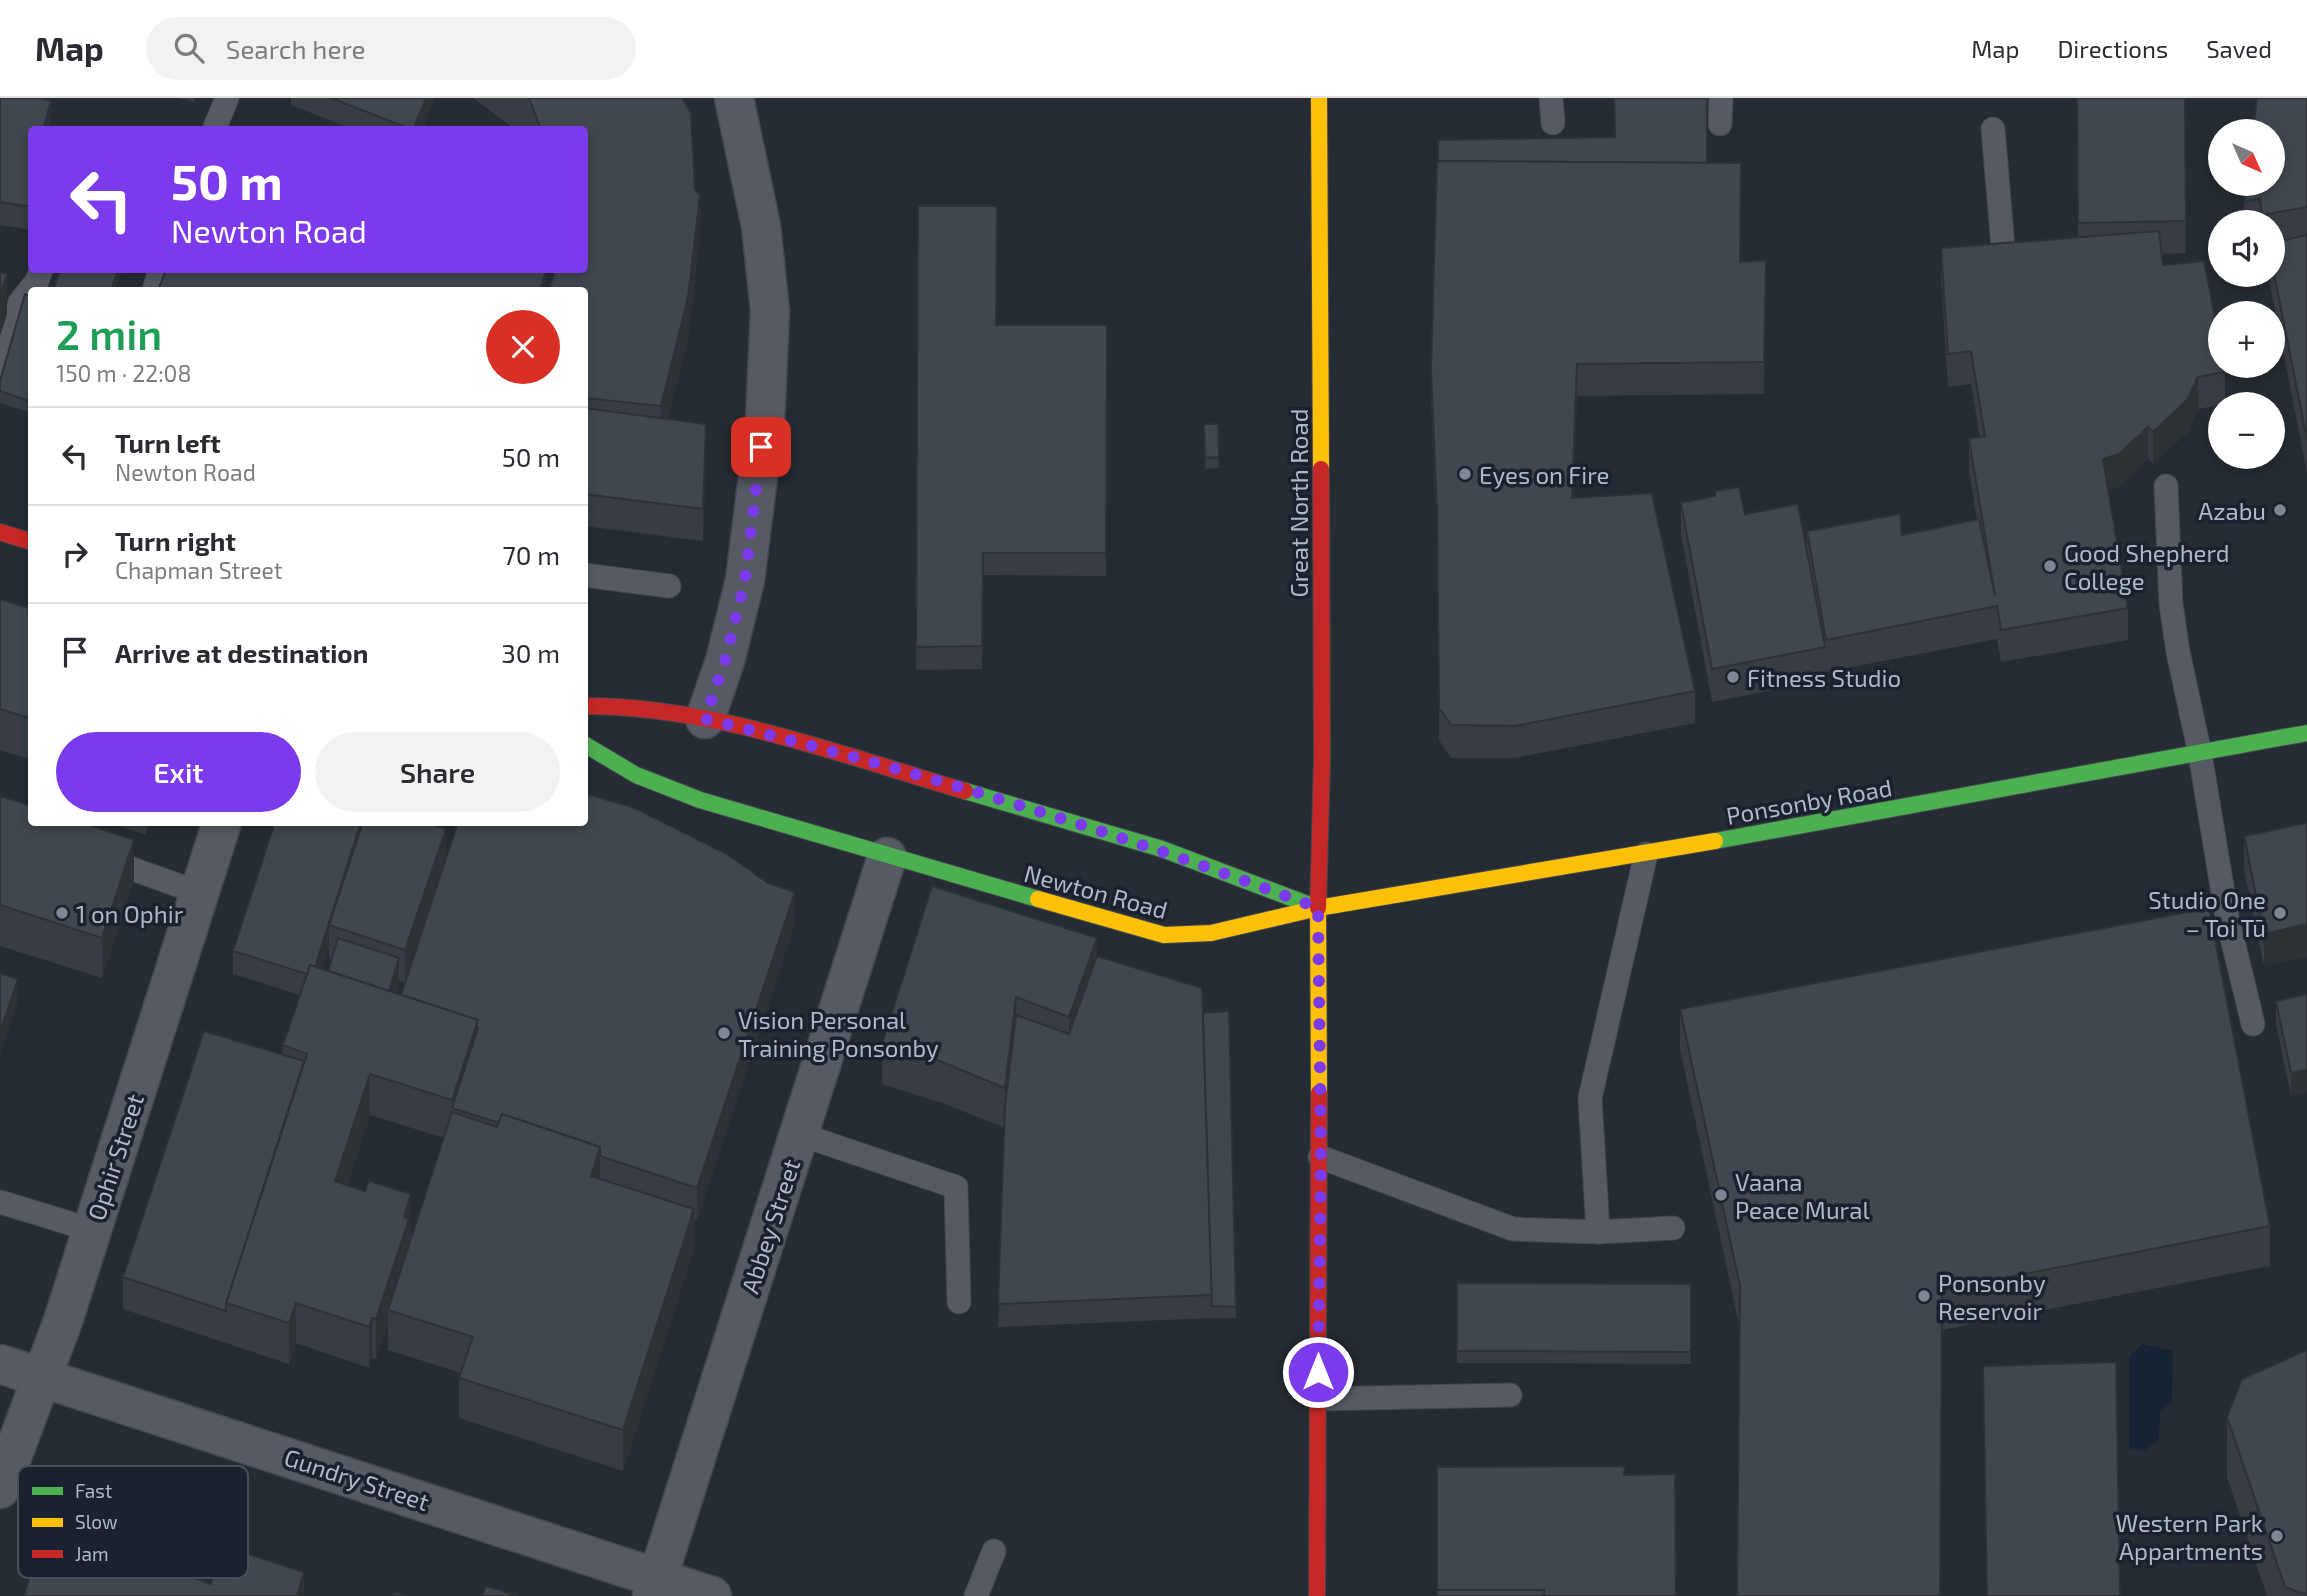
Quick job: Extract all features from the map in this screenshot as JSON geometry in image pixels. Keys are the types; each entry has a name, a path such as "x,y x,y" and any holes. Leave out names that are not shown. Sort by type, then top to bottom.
{"main road":[{"name":"Great North Road","path":"1317,1596 1321,1157 1318,908 1322,760 1319,98"},
{"path":"0,532 28,541"},
{"path":"588,706 618,706 705,719 873,763 1162,849 1318,908"},
{"name":"Ponsonby Road","path":"1318,908 1646,854 2307,733"},
{"name":"Newton Road","path":"588,747 599,755 674,790 770,823 1164,935 1211,933 1318,908"}],"street":[{"path":"705,719 725,661 745,580 765,421 771,311 761,226 734,98"},
{"name":"Ophir Street","path":"0,1489 63,1321 221,826"},
{"name":"Abbey Street","path":"655,1586 887,857"},
{"name":"Gundry Street","path":"0,1364 655,1586 712,1596"}],"lane":[{"path":"216,126 227,98"},
{"path":"1552,98 1553,123"},
{"path":"1720,124 1721,98"},
{"path":"1993,129 2003,247"},
{"path":"0,366 20,302 28,292"},
{"path":"2166,486 2171,604 2200,754 2227,917 2253,1024"},
{"path":"588,576 669,586"},
{"path":"83,852 200,892"},
{"path":"1598,1232 1590,1098 1646,854"},
{"path":"799,1134 957,1187 959,1302"},
{"path":"1321,1157 1513,1230 1598,1232 1673,1228"},
{"path":"0,1202 92,1230"},
{"path":"1318,1399 1510,1395"},
{"path":"976,1596 994,1551"}],"water":[{"path":"2143,1344 2173,1351 2172,1402 2160,1411 2159,1440 2144,1451 2129,1448 2129,1356"}],"building":[{"path":"0,98 39,98 51,101 44,126 28,126 28,206 0,202"},
{"path":"331,98 426,98 415,126 403,126"},
{"path":"529,98 682,98 691,113 695,189 700,195 688,297 661,406 588,398 588,287 550,287 554,273 588,273 588,126 540,126"},
{"path":"1614,98 1707,98 1707,163 1438,161 1438,140 1615,137"},
{"path":"2077,98 2185,98 2186,221 2078,223"},
{"path":"2257,98 2307,98 2307,207 2285,211 2261,210 2260,199 2244,202 2245,196 2286,196 2286,119 2254,119"},
{"path":"1437,161 1741,163 1740,262 1766,260 1764,362 1577,364 1572,498 1652,493 1695,691 1515,726 1451,725 1439,708 1437,513 1431,368"},
{"path":"918,206 997,206 996,325 1107,325 1106,553 983,553 982,646 916,647"},
{"path":"2159,231 2163,265 2204,261 2212,301 2208,301 2208,375 2198,377 2187,400 2153,432 2148,427 2119,454 2103,459 2128,608 2001,630 1997,606 1826,640 1807,531 1900,514 1902,535 1979,519 1995,596 1969,439 1985,436 1971,351 1948,354 1941,248"},
{"path":"2307,235 2307,440 2285,329 2285,301 2280,301 2277,287 2285,287 2285,240"},
{"path":"0,272 7,274 0,295"},
{"path":"59,273 117,273 112,287 54,287"},
{"path":"165,273 545,273 541,287 159,287"},
{"path":"25,294 28,295 28,401 0,391 0,381"},
{"path":"588,409 706,424 703,509 588,495"},
{"path":"1204,424 1218,424 1219,457 1205,458"},
{"path":"1739,487 1745,514 1798,504 1825,647 1712,669 1681,503 1715,496 1715,491"},
{"path":"0,599 28,608 28,718 0,709"},
{"path":"588,794 635,808 727,854 768,883 795,892 697,1188 600,1156 600,1147 502,1114 499,1123 452,1108 478,1028 478,1020 401,995 457,826 588,826"},
{"path":"0,796 28,805 28,826 93,826 134,840 102,938 0,905"},
{"name":"Studio One – Toi Tū","path":"2307,823 2307,924 2264,934 2244,836"},
{"path":"274,826 360,826 315,967 310,965 307,974 233,951"},
{"path":"362,826 438,826 446,829 405,950 329,925"},
{"path":"932,886 1097,938 1069,1017 1016,997 1005,1088 942,1062 882,1044"},
{"name":"Ponsonby Reservoir","path":"2209,908 2270,1226 1942,1290 1940,1596 1737,1596 1740,1286 1680,1009"},
{"path":"338,938 399,958 389,991 328,971"},
{"path":"1097,956 1202,988 1212,1295 998,1304 1005,1106 1016,1015 1069,1034"},
{"path":"310,965 478,1020 452,1100 370,1074 335,1181 365,1191 369,1181 411,1194 404,1217 409,1219 376,1319 372,1318 369,1327 296,1303 289,1323 226,1303 307,1054 283,1045"},
{"path":"0,973 18,979 0,1032"},
{"path":"2307,994 2307,1070 2291,1073 2276,1001"},
{"path":"1229,1011 1236,1307 1212,1306 1203,1013"},
{"path":"204,1031 304,1061 226,1303 226,1311 123,1277"},
{"path":"452,1112 497,1127 502,1114 600,1147 591,1176 694,1209 623,1430 459,1378 473,1337 388,1310"},
{"path":"1457,1283 1691,1284 1691,1352 1457,1351"},
{"name":"Western Park Appartments","path":"2307,1350 2307,1595 2285,1587 2227,1417 2242,1379"},
{"path":"2116,1362 2120,1596 1987,1596 1983,1366"},
{"path":"1625,1466 1624,1475 1675,1474 1676,1596 1544,1596 1544,1590 1437,1590 1437,1467"},
{"path":"248,1554 304,1572 297,1596 24,1596 29,1578 194,1578 211,1584 213,1578 248,1578"},
{"path":"486,1586 518,1596 482,1596"},
{"path":"1437,1590 1544,1590 1543,1596 1437,1596"}],"traffic: fast":[{"path":"1715,841 2307,733"},
{"path":"588,746 636,775 700,800 1038,899"},
{"path":"965,791 1162,849 1318,908"}],"traffic: slow":[{"path":"1319,98 1321,469"},
{"path":"1319,1093 1318,908 1715,841"},
{"path":"1038,899 1164,935 1211,933 1318,908"}],"traffic: jam":[{"path":"1318,908 1322,760 1321,469"},
{"path":"0,532 28,541"},
{"path":"588,706 633,708 729,723 825,748 965,791"},
{"path":"1317,1596 1319,1093"}],"place":[{"name":"Eyes on Fire","path":"1465,474"},
{"name":"Azabu","path":"2280,510"},
{"name":"Good Shepherd College","path":"2050,566"},
{"name":"Fitness Studio","path":"1733,677"},
{"name":"1 on Ophir","path":"62,913"},
{"name":"Studio One – Toi Tū","path":"2280,913"},
{"name":"Vision Personal Training Ponsonby","path":"724,1033"},
{"name":"Vaana Peace Mural","path":"1721,1195"},
{"name":"Ponsonby Reservoir","path":"1924,1296"},
{"name":"Western Park Appartments","path":"2277,1536"}],"route":[{"path":"761,447 745,580 725,661 705,719 911,774 1162,849 1318,908 1317,1051 1321,1157 1318,1372"}]}
